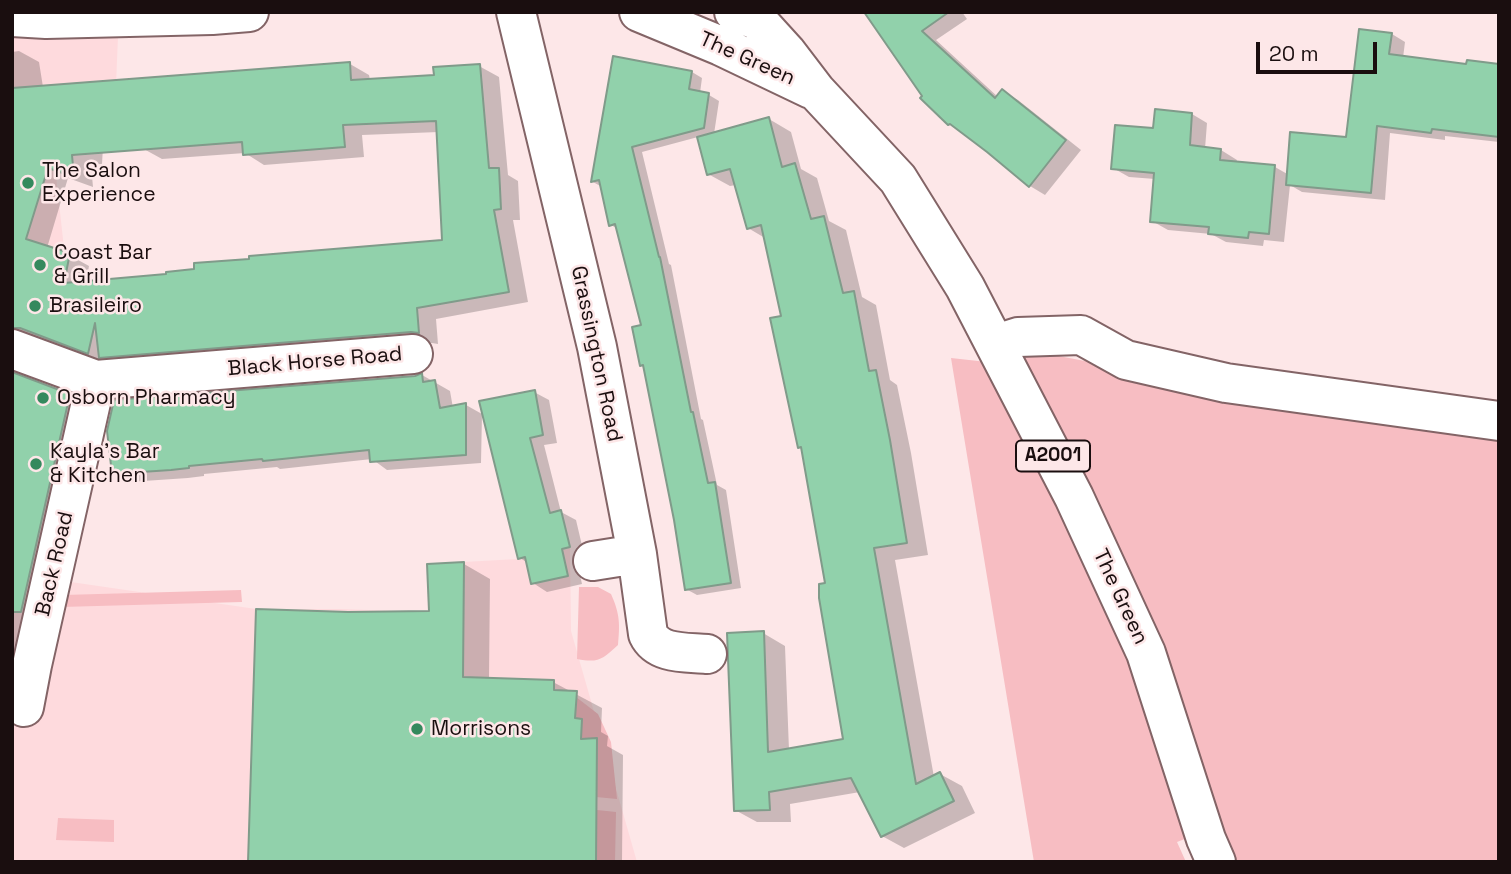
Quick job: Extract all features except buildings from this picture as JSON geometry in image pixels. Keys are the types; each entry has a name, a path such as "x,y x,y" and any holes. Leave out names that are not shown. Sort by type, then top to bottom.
{"street":[{"path":"12,17 46,19 248,12"},
{"name":"Grassington Road","path":"516,12 597,347 637,554 648,634 652,642 660,648 707,654"},
{"name":"The Green","path":"639,12 721,46 816,91"},
{"name":"The Green","path":"734,12 757,20 787,52 816,91 898,179 965,287 1074,497 1146,653 1206,839 1216,862"},
{"path":"996,344 1018,337 1081,335 1126,360 1226,383 1499,421"},
{"name":"Black Horse Road","path":"12,349 96,380 414,354"},
{"name":"Back Road","path":"24,707 96,380"},
{"path":"593,561 637,554"}],"shaded area":[{"path":"12,12 119,12 114,134 55,166 67,276 64,581 256,609 428,612 427,564 518,559 570,547 571,631 637,862 12,862"},
{"path":"996,344 1252,393 1499,422 1499,862 1216,862 1203,832 1177,842 1186,862 1034,862 951,358 1005,364"},
{"path":"579,587 598,587 611,594 618,613 618,645 604,657 590,661 577,659"},
{"path":"241,590 242,602 61,607 63,595"},
{"path":"576,697 598,714 611,742 617,799 596,797 597,739 581,739 582,719 575,718"},
{"path":"597,810 616,812 615,862 596,862"},
{"path":"58,818 114,820 114,842 56,840"}],"place":[{"name":"The Salon Experience","path":"28,183"},
{"name":"Coast Bar & Grill","path":"40,265"},
{"name":"Brasileiro","path":"35,306"},
{"name":"Osborn Pharmacy","path":"43,398"},
{"name":"Kayla's Bar & Kitchen","path":"36,464"},
{"name":"Morrisons","path":"417,729"}]}
